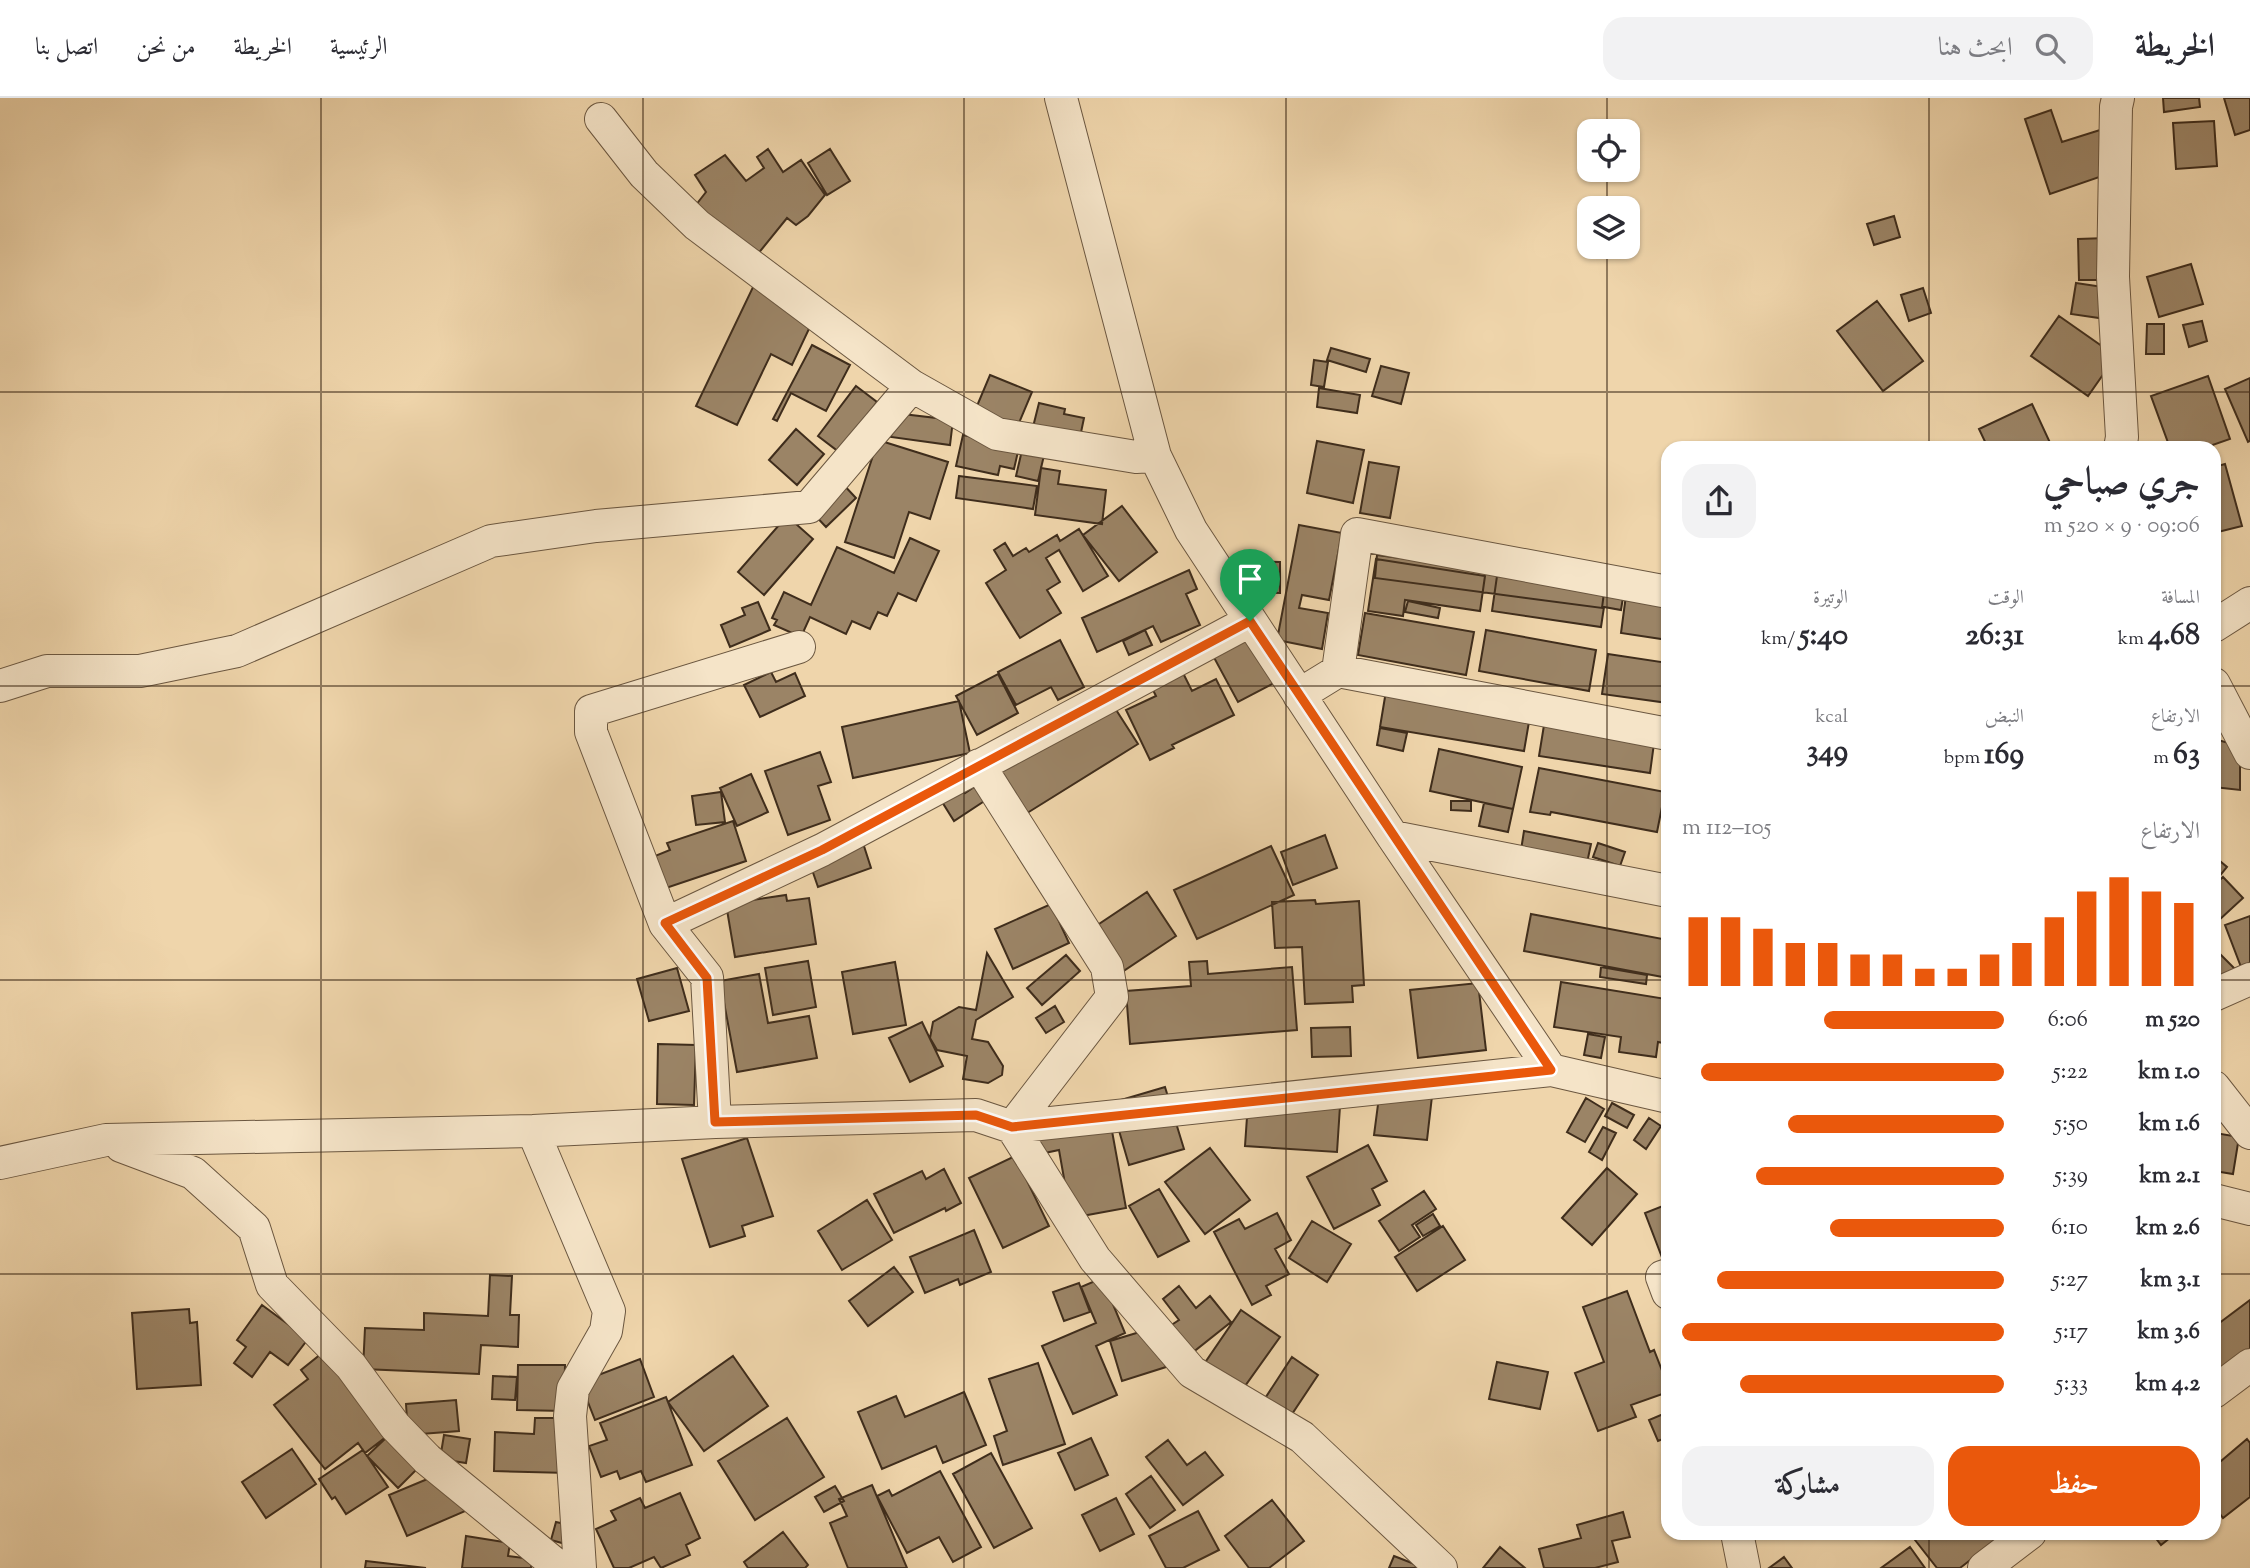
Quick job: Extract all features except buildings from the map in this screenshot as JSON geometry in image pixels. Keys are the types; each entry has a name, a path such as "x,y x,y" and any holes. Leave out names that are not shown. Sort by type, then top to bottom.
{"street":[{"path":"1061,98 1155,456 1191,530 1393,837 1551,1070"},
{"path":"2113,101 2113,277 2121,441"},
{"path":"601,119 644,174 697,225 912,386 997,433 1136,457 1155,456"},
{"path":"0,686 47,671 139,671 237,650 491,541 596,526 809,507 912,386"},
{"path":"1338,671 1357,534 1661,591"},
{"path":"2221,622 2250,603"},
{"path":"665,923 822,850 1250,621"},
{"path":"715,1122 707,978 665,923 591,732 591,711 799,647"},
{"path":"1299,695 1338,671 1661,733"},
{"path":"2221,697 2250,753"},
{"path":"979,765 1107,967 1112,997 1012,1127"},
{"path":"1393,837 1661,890"},
{"path":"2221,992 2250,979"},
{"path":"0,1163 106,1140 533,1131 715,1122 976,1115 1012,1127 1551,1070 1661,1095"},
{"path":"2221,1096 2250,1133"},
{"path":"1012,1127 1095,1259 1192,1373 1302,1437 1441,1568"},
{"path":"533,1131 609,1311 606,1331 573,1389 570,1416 580,1568"},
{"path":"106,1140 193,1173 254,1228 272,1285 351,1366 395,1426 427,1459 560,1568"},
{"path":"2221,1202 2250,1209"},
{"path":"2221,1387 2250,1365"},
{"path":"1738,1540 1744,1568"},
{"path":"1984,1568 2020,1540"}],"route":[{"path":"1250,621 1551,1070 1012,1127 976,1115 715,1122 707,978 665,923 822,850 1250,621"}]}
